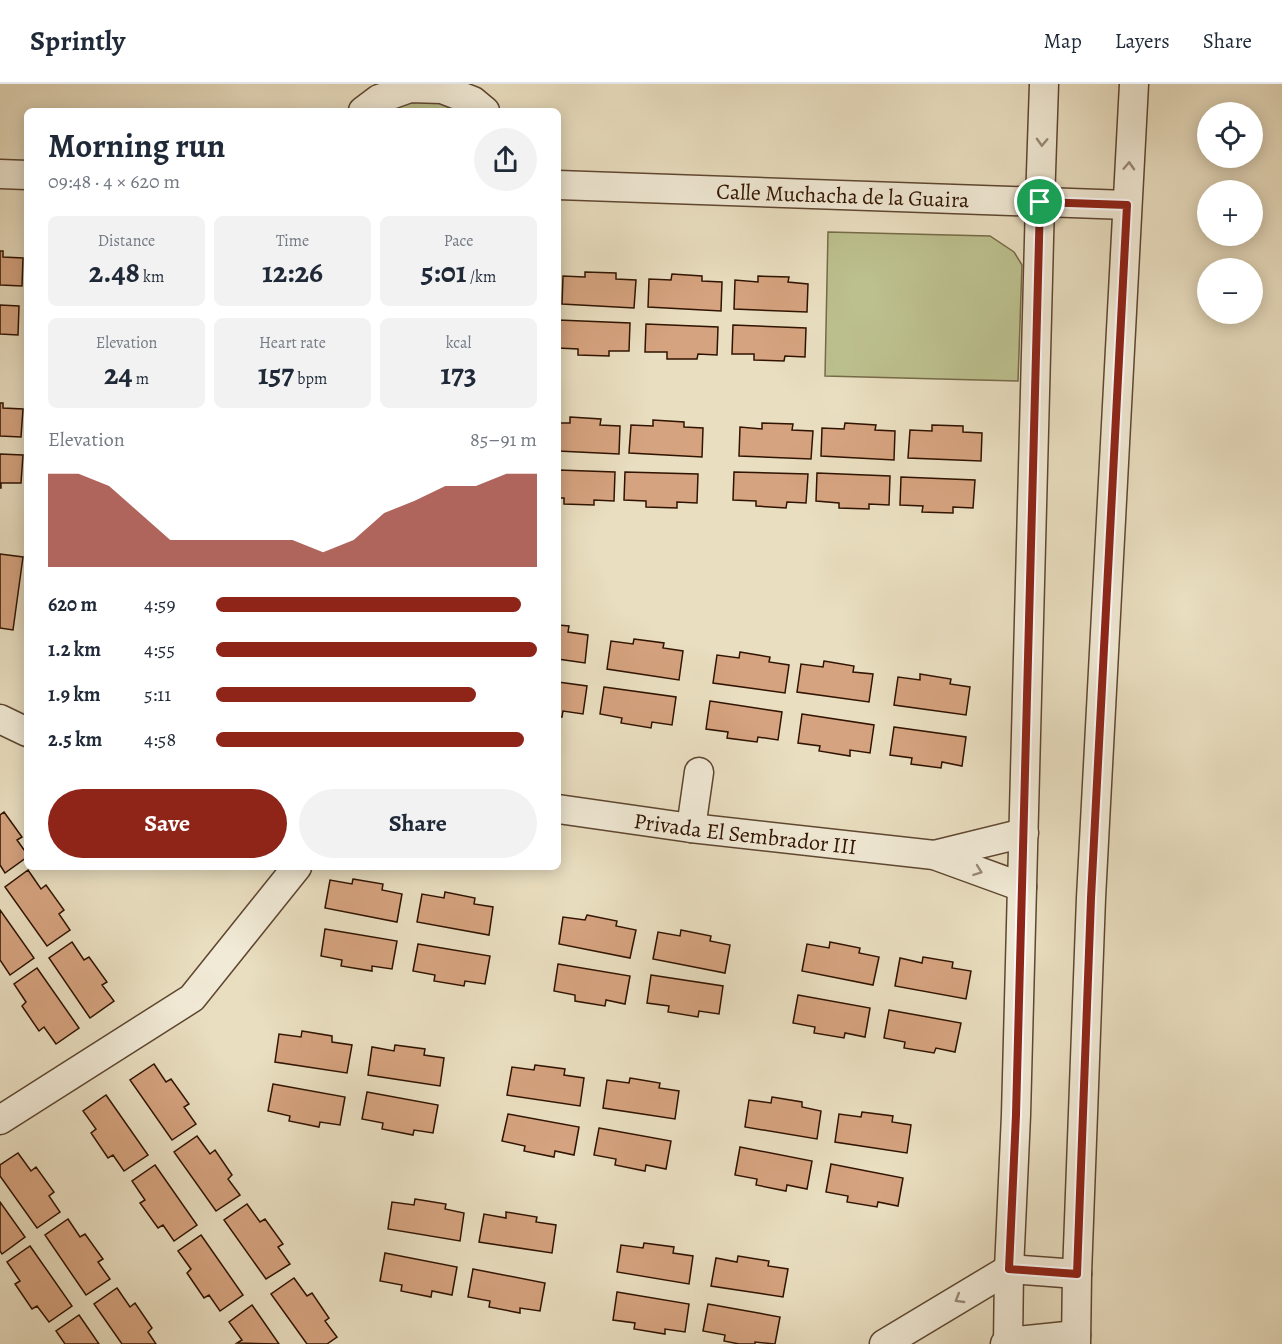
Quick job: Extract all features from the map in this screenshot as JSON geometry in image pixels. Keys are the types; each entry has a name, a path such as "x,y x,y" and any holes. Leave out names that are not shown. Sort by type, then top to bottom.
{"street":[{"path":"1044,84 1024,833 1007,1343 1076,1339 1091,898 1134,84"},
{"path":"367,108 379,99 410,88 442,89 473,101 481,108"},
{"path":"0,174 24,175"},
{"name":"Calle Muchacha de la Guaira","path":"561,184 1127,205"},
{"path":"0,719 24,731"},
{"path":"692,828 699,772"},
{"name":"Privada El Sembrador III","path":"561,809 692,828 934,855 1022,887"},
{"name":"Privada El Sembrador III","path":"934,855 1024,833"},
{"path":"0,1120 192,998 295,870"},
{"path":"884,1344 1009,1269 1077,1274"}],"green space":[{"path":"433,101 454,108 396,108 407,103"},
{"path":"828,232 990,236 1014,252 1022,265 1018,381 825,376"}],"building":[{"path":"0,251 3,251 3,257 23,258 22,286 0,285"},
{"path":"585,272 616,273 616,279 636,280 634,308 562,304 563,276 585,277"},
{"path":"672,274 702,276 702,281 722,282 721,311 648,307 649,279 671,280"},
{"path":"758,276 789,277 788,282 808,284 807,312 734,309 735,280 758,282"},
{"path":"0,305 19,306 18,335 0,334"},
{"path":"561,320 630,323 629,351 609,351 609,356 578,355 578,349 561,348"},
{"path":"646,324 718,327 717,355 698,354 697,359 667,359 667,352 645,352"},
{"path":"733,325 806,328 805,357 785,356 784,361 754,360 754,354 732,354"},
{"path":"0,403 3,403 3,408 23,409 21,437 0,436"},
{"path":"570,417 601,419 600,425 620,426 619,454 561,451 561,423 570,423"},
{"path":"653,420 684,422 684,427 703,428 702,457 629,453 631,425 653,426"},
{"path":"762,423 793,424 792,430 813,431 811,459 739,456 740,427 762,429"},
{"path":"845,423 876,425 875,430 895,431 894,460 821,456 822,428 844,429"},
{"path":"932,425 963,426 963,432 982,433 981,461 908,458 910,430 932,431"},
{"path":"0,454 23,455 21,483 1,483 0,488"},
{"path":"561,470 615,472 614,501 594,500 594,505 564,504 564,498 561,498"},
{"path":"625,472 698,474 697,503 677,502 677,508 646,507 646,501 624,500"},
{"path":"734,472 808,474 806,503 787,502 786,508 756,506 756,501 733,500"},
{"path":"817,473 890,476 889,505 869,504 869,509 839,508 839,503 816,501"},
{"path":"901,477 975,480 973,508 953,507 953,513 922,512 923,506 900,505"},
{"path":"0,554 23,557 13,630 0,628"},
{"path":"561,625 569,626 568,632 588,635 585,663 561,659"},
{"path":"634,639 664,643 663,648 683,651 679,680 607,669 611,641 633,644"},
{"path":"740,652 770,657 769,662 789,665 785,693 713,683 717,655 739,658"},
{"path":"824,661 854,666 853,672 873,674 869,702 797,692 801,664 823,667"},
{"path":"920,674 951,679 950,684 970,687 966,715 894,705 898,677 920,680"},
{"path":"561,682 587,686 583,714 563,711 562,717"},
{"path":"604,687 676,697 672,725 652,722 651,728 621,723 622,718 600,714"},
{"path":"710,701 782,712 778,740 758,737 757,742 727,738 728,732 706,729"},
{"path":"802,714 874,725 870,753 850,750 850,756 819,751 820,746 798,743"},
{"path":"894,727 966,737 962,766 942,762 941,768 911,764 912,758 890,755"},
{"path":"4,812 22,837 17,840 24,850 24,859 5,873 0,865 0,815"},
{"path":"28,870 41,889 46,885 64,910 59,914 70,930 47,946 5,887"},
{"path":"353,879 383,884 382,890 402,894 397,922 325,908 330,880 352,884"},
{"path":"445,892 475,898 474,904 493,907 489,935 417,922 422,894 444,898"},
{"path":"0,910 34,958 10,975 0,960"},
{"path":"587,915 617,921 616,926 636,930 630,958 559,944 563,917 585,920"},
{"path":"325,929 397,941 392,969 372,966 372,971 341,966 342,960 321,956"},
{"path":"681,930 711,936 710,941 730,945 725,973 653,959 658,932 680,936"},
{"path":"72,942 84,960 89,957 107,982 102,985 114,1001 90,1018 49,958"},
{"path":"830,942 860,948 859,953 879,957 873,985 802,971 807,944 829,948"},
{"path":"418,944 490,956 485,984 465,981 464,986 434,981 435,975 413,971"},
{"path":"923,957 953,962 952,968 971,971 966,999 895,986 900,958 922,963"},
{"path":"558,964 630,976 625,1004 606,1000 605,1006 575,1001 575,995 554,991"},
{"path":"37,968 79,1028 56,1044 44,1027 39,1031 22,1006 26,1002 14,984"},
{"path":"651,975 723,986 719,1014 699,1011 698,1017 668,1012 669,1006 647,1003"},
{"path":"798,995 870,1008 865,1037 845,1033 844,1038 814,1033 815,1027 793,1023"},
{"path":"889,1010 961,1023 955,1052 936,1048 934,1053 904,1048 905,1042 884,1038"},
{"path":"302,1031 332,1036 332,1042 352,1045 347,1073 275,1062 279,1034 301,1037"},
{"path":"395,1045 425,1049 424,1055 444,1058 440,1086 368,1075 372,1047 394,1051"},
{"path":"154,1064 166,1082 171,1079 189,1104 184,1107 196,1124 172,1140 130,1080"},
{"path":"535,1065 565,1069 564,1075 584,1078 580,1106 507,1095 512,1067 534,1070"},
{"path":"630,1078 660,1083 659,1088 679,1091 675,1119 603,1108 607,1080 629,1083"},
{"path":"273,1084 345,1097 340,1125 320,1122 319,1127 289,1121 290,1116 268,1111"},
{"path":"367,1092 438,1105 433,1133 414,1130 413,1135 382,1129 383,1123 362,1119"},
{"path":"106,1095 148,1155 124,1171 113,1155 108,1158 91,1133 96,1129 83,1111"},
{"path":"772,1097 802,1102 802,1107 821,1111 817,1139 745,1127 749,1100 771,1103"},
{"path":"862,1112 893,1116 892,1122 911,1125 907,1153 835,1142 839,1114 861,1117"},
{"path":"508,1114 579,1127 574,1155 555,1151 554,1157 524,1151 525,1146 502,1141"},
{"path":"599,1128 671,1141 666,1169 646,1165 645,1171 615,1165 616,1159 594,1155"},
{"path":"197,1136 210,1154 215,1150 232,1175 228,1179 240,1195 216,1211 174,1152"},
{"path":"740,1147 812,1161 807,1189 787,1185 786,1191 756,1185 757,1179 735,1175"},
{"path":"18,1153 31,1171 36,1167 54,1192 49,1196 60,1212 37,1228 0,1176 0,1165"},
{"path":"831,1164 903,1178 898,1206 878,1202 877,1207 847,1202 848,1196 826,1192"},
{"path":"155,1165 197,1225 174,1241 163,1225 158,1228 140,1203 145,1200 132,1181"},
{"path":"415,1199 446,1204 445,1209 464,1213 460,1241 388,1229 392,1202 414,1205"},
{"path":"0,1202 25,1237 2,1254 0,1251"},
{"path":"247,1204 260,1222 265,1219 283,1244 278,1247 290,1264 266,1279 224,1220"},
{"path":"506,1212 537,1217 536,1222 556,1225 552,1253 479,1242 484,1214 506,1218"},
{"path":"68,1219 80,1237 85,1234 103,1259 98,1262 110,1279 86,1295 45,1235"},
{"path":"201,1235 243,1295 220,1311 209,1295 204,1298 187,1273 191,1269 178,1251"},
{"path":"644,1243 674,1247 673,1253 693,1256 689,1284 617,1272 621,1245 643,1248"},
{"path":"30,1246 72,1306 49,1322 37,1306 32,1309 15,1284 20,1281 7,1262"},
{"path":"385,1253 457,1267 452,1295 432,1291 431,1297 401,1291 402,1285 380,1281"},
{"path":"738,1256 769,1261 768,1266 788,1269 783,1297 711,1286 716,1258 737,1262"},
{"path":"473,1269 545,1283 540,1311 520,1308 520,1313 489,1307 490,1301 468,1297"},
{"path":"294,1278 307,1296 312,1293 329,1318 325,1321 337,1337 327,1344 307,1344 271,1294"},
{"path":"117,1288 130,1307 135,1303 152,1328 148,1332 156,1344 122,1344 94,1304"},
{"path":"617,1292 689,1304 685,1332 665,1329 665,1334 634,1329 635,1323 613,1320"},
{"path":"708,1304 780,1317 775,1344 755,1342 755,1344 739,1344 724,1341 725,1335 703,1331"},
{"path":"252,1305 279,1344 237,1343 242,1340 229,1322"},
{"path":"79,1315 99,1344 65,1344 56,1331"}],"route":[{"path":"1040,202 1127,205 1091,898 1077,1274 1009,1269 1016,1115 1040,202"}]}
